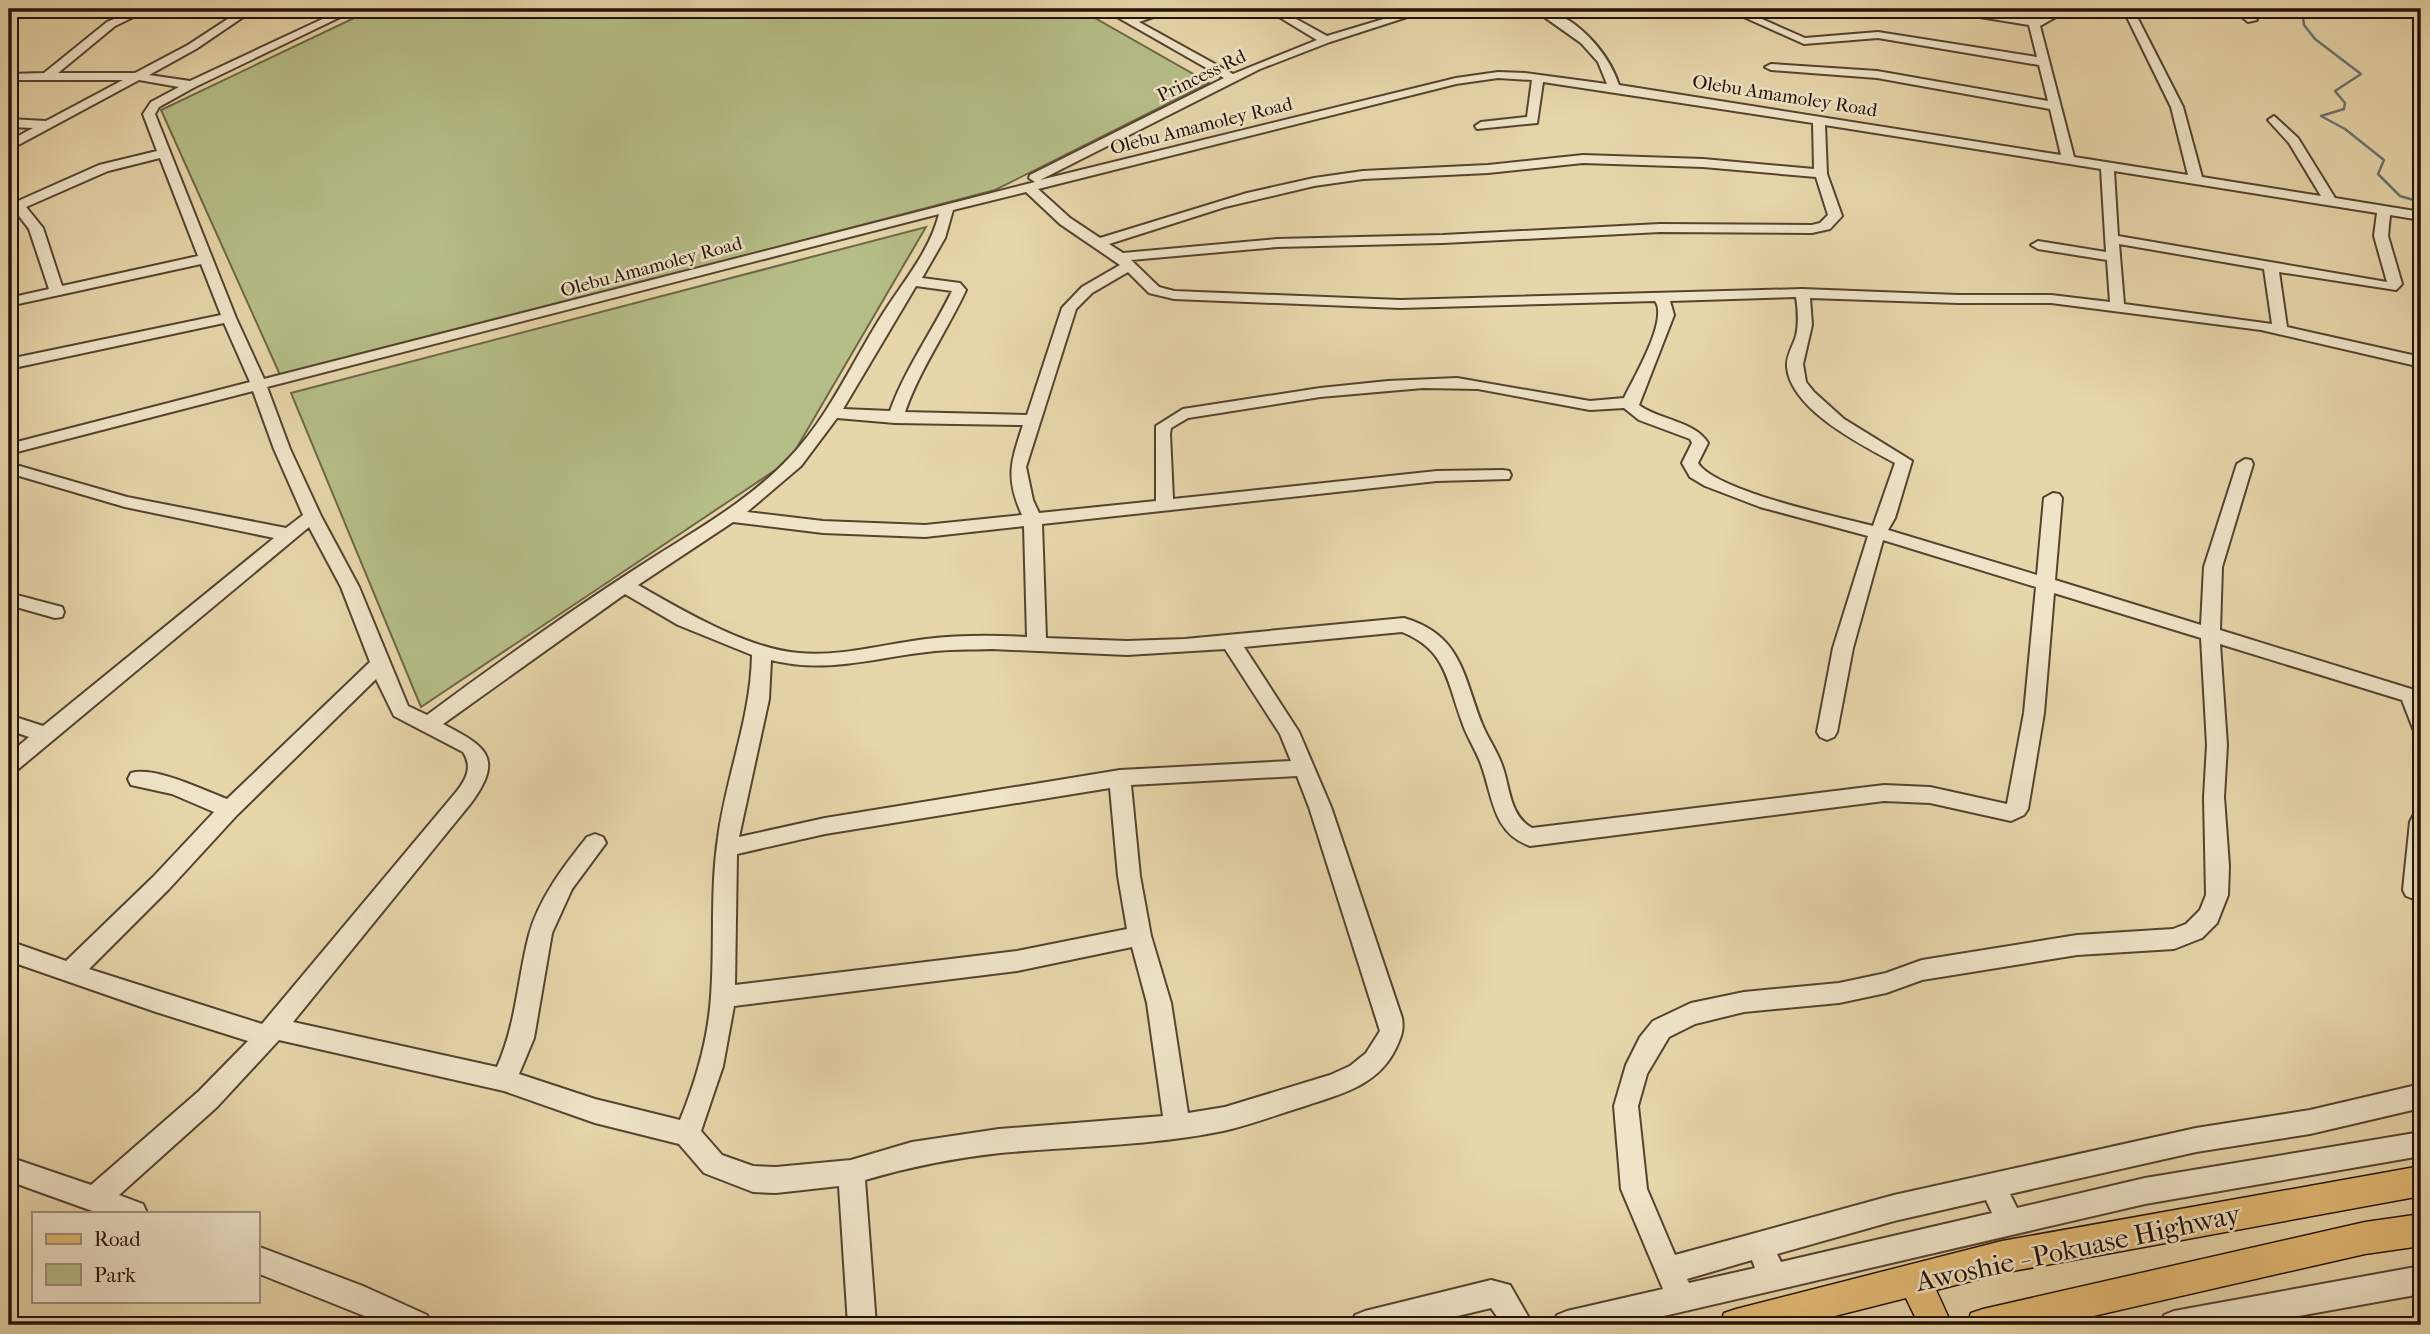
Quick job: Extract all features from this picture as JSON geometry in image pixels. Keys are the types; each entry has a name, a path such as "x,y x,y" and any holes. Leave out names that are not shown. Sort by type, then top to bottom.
{"main road":[{"name":"Awoshie - Pokuase Highway","path":"1736,1325 2002,1257 2421,1181"},
{"path":"1983,1325 2365,1238 2421,1230"},
{"path":"1915,1280 1936,1325"}],"street":[{"path":"9,14 46,9"},
{"path":"49,75 111,24 145,9"},
{"path":"9,146 133,76 192,47 250,9"},
{"path":"95,1199 208,1099 271,1032 480,774 478,756 470,747 401,711 350,587 312,516 282,449 149,114 155,106 191,85 352,9"},
{"path":"1108,9 1232,78"},
{"path":"1130,21 1171,9"},
{"path":"1271,9 1326,40"},
{"path":"1378,9 1397,19"},
{"name":"Princess Rd","path":"1013,191 1232,78 1326,40 1427,9"},
{"path":"1538,9 1563,23 1600,56 1611,74 1614,88"},
{"path":"1731,9 1804,41 1878,35 2044,62"},
{"path":"1949,9 2034,22 2043,22 2065,9"},
{"path":"2128,9 2177,107 2196,180"},
{"path":"2237,9 2252,20"},
{"path":"2034,22 2068,159"},
{"path":"1771,67 1802,66 2054,106"},
{"name":"Olebu Amamoley Road","path":"10,450 1013,191 1456,81 1498,75 1614,88 2421,216"},
{"path":"9,77 133,76 191,85"},
{"path":"1481,126 1533,120 1538,78"},
{"path":"1037,643 1033,520 1024,500 1018,467 1069,308 1087,290 1125,261 1277,243 1443,239 1660,228 1812,229 1825,226 1835,216 1821,174 1819,120"},
{"path":"2274,120 2294,141 2330,201"},
{"path":"9,122 48,125"},
{"path":"57,292 36,228 13,208 94,170 128,159 164,154"},
{"path":"1100,242 1199,209 1341,178 1372,174 1495,168 1584,159 1731,164 1821,174"},
{"path":"2107,166 2108,212 2115,257 2117,306"},
{"path":"1029,187 1065,221 1125,261 1154,290 1174,295 1399,304 1802,293 1958,299 2051,299 2280,330 2421,362"},
{"path":"428,725 540,641 729,516 788,470 823,430 943,228 947,208"},
{"path":"2112,239 2391,287 2395,284 2381,236 2384,210"},
{"path":"2038,245 2115,257"},
{"path":"9,302 205,259"},
{"path":"2272,268 2280,330"},
{"path":"895,418 907,385 944,322 959,290 955,286 913,281"},
{"path":"1802,293 1806,316 1804,334 1795,357 1796,379 1812,400 1826,412 1903,461 1843,648 1827,732"},
{"path":"1165,503 1162,434 1164,426 1183,414 1343,390 1457,383 1502,388 1592,406 1618,406 1630,402 1650,362 1667,315 1666,306 1657,295"},
{"path":"9,364 229,318"},
{"path":"1630,402 1635,411 1644,417 1696,436 1700,443 1690,463 1696,473 1711,482 1766,503 2045,583 2416,698 2421,726"},
{"path":"832,413 895,418 1032,420"},
{"path":"1683,1300 1634,1189 1626,1106 1635,1073 1649,1045 1661,1029 1691,1014 1704,1011 1744,1002 1839,993 1885,983 1922,970 2077,945 2174,939 2194,931 2209,916 2217,895 2218,866 2214,797 2217,745 2210,634 2213,567 2245,464"},
{"path":"9,468 125,502 290,536"},
{"path":"729,516 823,527 925,531 1165,503 1437,476 1503,475"},
{"path":"624,585 685,620 762,651 798,660 839,659 928,645 1037,643 1127,648 1231,643 1393,624 1404,625 1426,634 1450,658 1473,724 1492,764 1504,813 1514,827 1530,837 1884,793 1930,795 2011,813 2017,809 2034,713 2053,498"},
{"path":"9,765 312,516"},
{"path":"9,599 55,612"},
{"path":"9,951 69,972 271,1032 505,1080 595,1111 687,1134 713,1164 753,1179 776,1180 851,1172 912,1154 999,1141 1144,1130 1225,1119 1334,1085 1359,1074 1375,1060 1392,1031 1362,934 1304,768 1289,732 1231,643"},
{"path":"687,1134 702,1100 713,1061 723,997 727,848 757,715 763,679 762,651"},
{"path":"69,972 161,883 230,809 380,664"},
{"path":"9,722 46,735"},
{"path":"727,848 825,826 1120,778 1304,768"},
{"path":"1120,778 1129,876 1140,936 1159,1003 1177,1124"},
{"path":"138,779 175,787 230,809"},
{"path":"2414,890 2421,822"},
{"path":"505,1080 522,1038 541,933 563,884 595,843"},
{"path":"723,997 1017,961 1140,936"},
{"path":"1669,1270 1894,1208 2196,1140 2310,1122 2421,1096"},
{"path":"1567,1325 2145,1191 2421,1144"},
{"path":"9,1169 131,1212"},
{"path":"851,1172 862,1325"},
{"path":"1993,1186 2009,1221"},
{"path":"1759,1246 1774,1277"},
{"path":"259,1260 415,1325"},
{"path":"2174,1325 2421,1280"},
{"path":"1365,1325 1491,1294 1500,1295 1519,1325"}],"green space":[{"path":"373,9 1079,9 1209,83 995,190 281,377 161,110"},
{"path":"926,227 789,461 421,707 291,393"}],"waterway":[{"path":"2302,9 2304,25 2315,39 2361,74 2335,91 2345,103 2344,109 2321,116 2345,129 2384,160 2378,174 2400,196 2421,202"}]}
